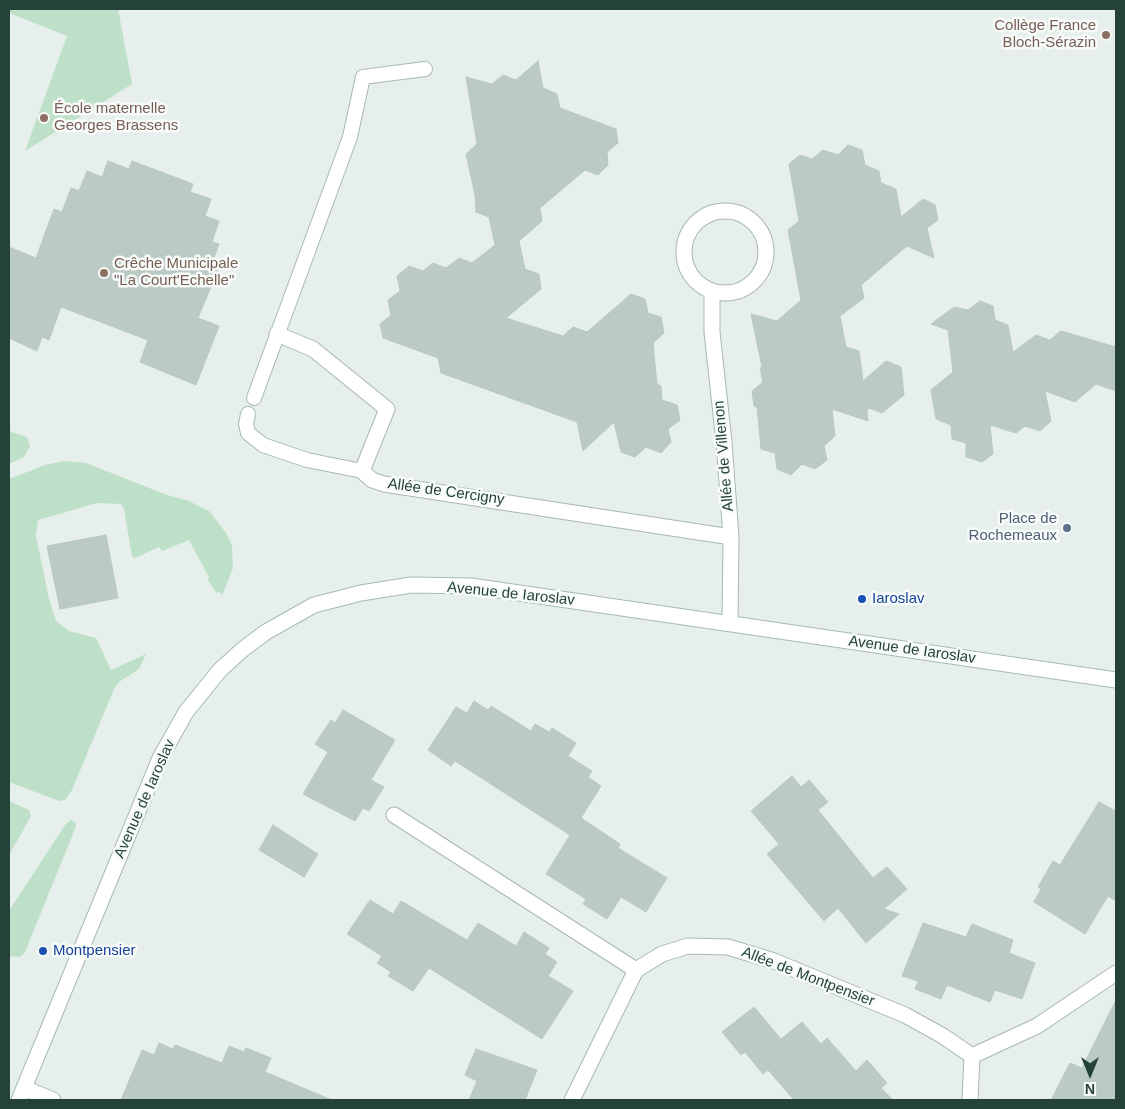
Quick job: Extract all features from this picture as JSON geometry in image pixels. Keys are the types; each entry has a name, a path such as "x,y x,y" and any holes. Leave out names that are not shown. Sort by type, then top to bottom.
{"street":[{"path":"723,210 743,214 756,224 764,237 767,250 764,267 755,281 745,288 732,293 712,291 694,279 687,266 684,246 687,236 697,222 711,213 723,210"},
{"name":"Allée de Villenon","path":"712,291 712,332 724,442 731,537 730,622"},
{"path":"278,334 313,349 386,409 362,471"},
{"name":"Allée de Cercigny","path":"362,471 366,476 384,484 731,537"},
{"name":"Avenue de Iaroslav","path":"21,1094 160,758 186,712 220,670 266,632 314,605 360,594 412,585 471,586 730,622 1116,680"},
{"path":"394,815 636,970 572,1100"},
{"name":"Allée de Montpensier","path":"636,970 674,949 688,946 728,947 774,961 905,1014 943,1036 972,1056"},
{"path":"970,1100 972,1056 1037,1026 1116,973"},
{"path":"21,1094 53,1100"}],"lane":[{"path":"254,398 350,137 363,78 424,69"},
{"path":"248,414 246,424 248,433 263,445 307,460 362,471"}],"green space":[{"name":"École maternelle Georges Brassens","path":"9,9 118,9 132,84 25,151 67,36 9,13"},
{"path":"9,431 27,437 30,446 24,457 9,464"},
{"path":"64,461 86,463 167,495 189,501 209,511 227,534 232,546 233,568 222,596 220,592 216,593 208,580 209,577 189,540 162,551 159,547 135,558 132,557 124,509 121,504 97,503 38,520 36,536 49,599 56,621 69,631 96,638 111,670 146,654 139,669 119,682 114,689 72,790 65,800 59,801 9,782 9,479 45,465"},
{"path":"9,801 29,810 31,816 9,855"},
{"path":"71,820 76,823 75,829 25,952 20,957 9,956 9,911 65,825"}],"building":[{"path":"538,61 543,88 557,94 560,108 616,129 618,143 607,152 608,165 598,175 585,170 540,208 542,221 519,241 525,269 539,274 541,289 506,318 563,336 573,327 587,332 631,294 645,299 648,313 661,317 664,333 653,343 657,384 661,386 662,400 677,405 680,420 668,429 671,442 661,453 646,447 635,457 621,452 614,422 583,451 577,422 441,373 438,358 383,338 380,324 391,315 388,300 400,291 397,276 409,266 423,271 433,263 446,268 459,258 472,263 495,245 489,217 476,212 475,195 466,154 477,144 466,77 492,84 503,75 516,80"},
{"path":"848,145 862,150 865,165 879,171 881,183 896,189 901,217 923,199 935,205 938,220 927,228 934,258 907,246 861,285 864,298 840,316 846,347 859,351 863,381 886,361 901,367 904,395 882,413 869,408 867,410 868,421 832,409 835,436 824,446 827,460 815,469 802,464 791,475 777,469 775,453 761,449 757,407 754,406 752,391 763,382 760,368 762,367 751,314 777,321 801,300 788,230 799,221 789,164 800,155 812,159 823,150 838,155"},
{"name":"Crêche Municipale \"La Court'Echelle\"","path":"108,161 129,169 132,161 193,184 190,192 211,199 205,216 219,221 212,242 219,244 210,268 218,270 198,318 219,326 196,385 140,362 148,340 61,307 49,340 42,337 37,351 9,338 9,247 36,258 54,209 62,212 71,188 79,191 87,171 102,177"},
{"path":"980,301 993,306 995,320 1008,325 1013,352 1036,335 1050,340 1061,331 1116,347 1116,391 1096,384 1075,402 1045,391 1051,421 1040,431 1025,426 1016,433 990,425 993,454 982,462 966,457 966,443 952,439 951,425 936,419 931,390 953,372 948,330 931,324 954,307 968,310"},
{"path":"106,535 118,598 60,609 47,546"},
{"path":"474,701 488,710 491,706 531,731 535,724 549,732 552,728 576,743 568,756 592,771 588,777 601,786 581,818 620,844 618,848 667,878 646,912 621,897 607,919 583,904 586,899 546,874 570,835 455,761 451,766 428,750 456,707 467,713"},
{"path":"343,710 395,740 371,780 384,787 369,811 363,808 355,821 303,794 328,752 315,744 331,720 335,723"},
{"path":"792,776 801,787 809,780 828,802 818,810 873,878 887,867 907,889 884,909 899,914 866,943 838,908 824,921 767,854 779,844 751,811"},
{"path":"1099,802 1116,811 1116,901 1108,896 1085,934 1034,902 1041,889 1038,887 1053,861 1060,865"},
{"path":"273,825 318,854 304,877 259,850"},
{"path":"370,900 393,914 401,901 467,940 478,923 516,946 524,932 549,948 545,954 557,962 548,976 573,991 542,1039 429,968 413,991 388,976 391,972 377,963 382,956 347,934"},
{"path":"923,923 966,937 972,924 1013,940 1009,953 1035,963 1022,999 995,990 990,1002 947,985 941,999 915,989 918,981 902,976"},
{"path":"1116,1000 1116,1100 1051,1100 1070,1063 1082,1068"},
{"path":"754,1007 781,1039 802,1022 821,1044 827,1038 856,1071 867,1060 887,1083 881,1088 893,1100 794,1100 768,1070 763,1074 745,1052 741,1055 722,1032"},
{"path":"159,1043 173,1049 175,1045 222,1063 229,1046 244,1052 246,1048 271,1058 265,1072 332,1100 121,1100 142,1050 154,1055"},
{"path":"476,1049 537,1070 525,1100 469,1100 477,1081 465,1075"}],"place":[{"name":"Collège France Bloch-Sérazin","path":"1106,35"},
{"name":"École maternelle Georges Brassens","path":"44,118"},
{"name":"Crêche Municipale \"La Court'Echelle\"","path":"104,273"},
{"name":"Place de Rochemeaux","path":"1067,528"},
{"name":"Iaroslav","path":"862,599"},
{"name":"Montpensier","path":"43,951"}]}
